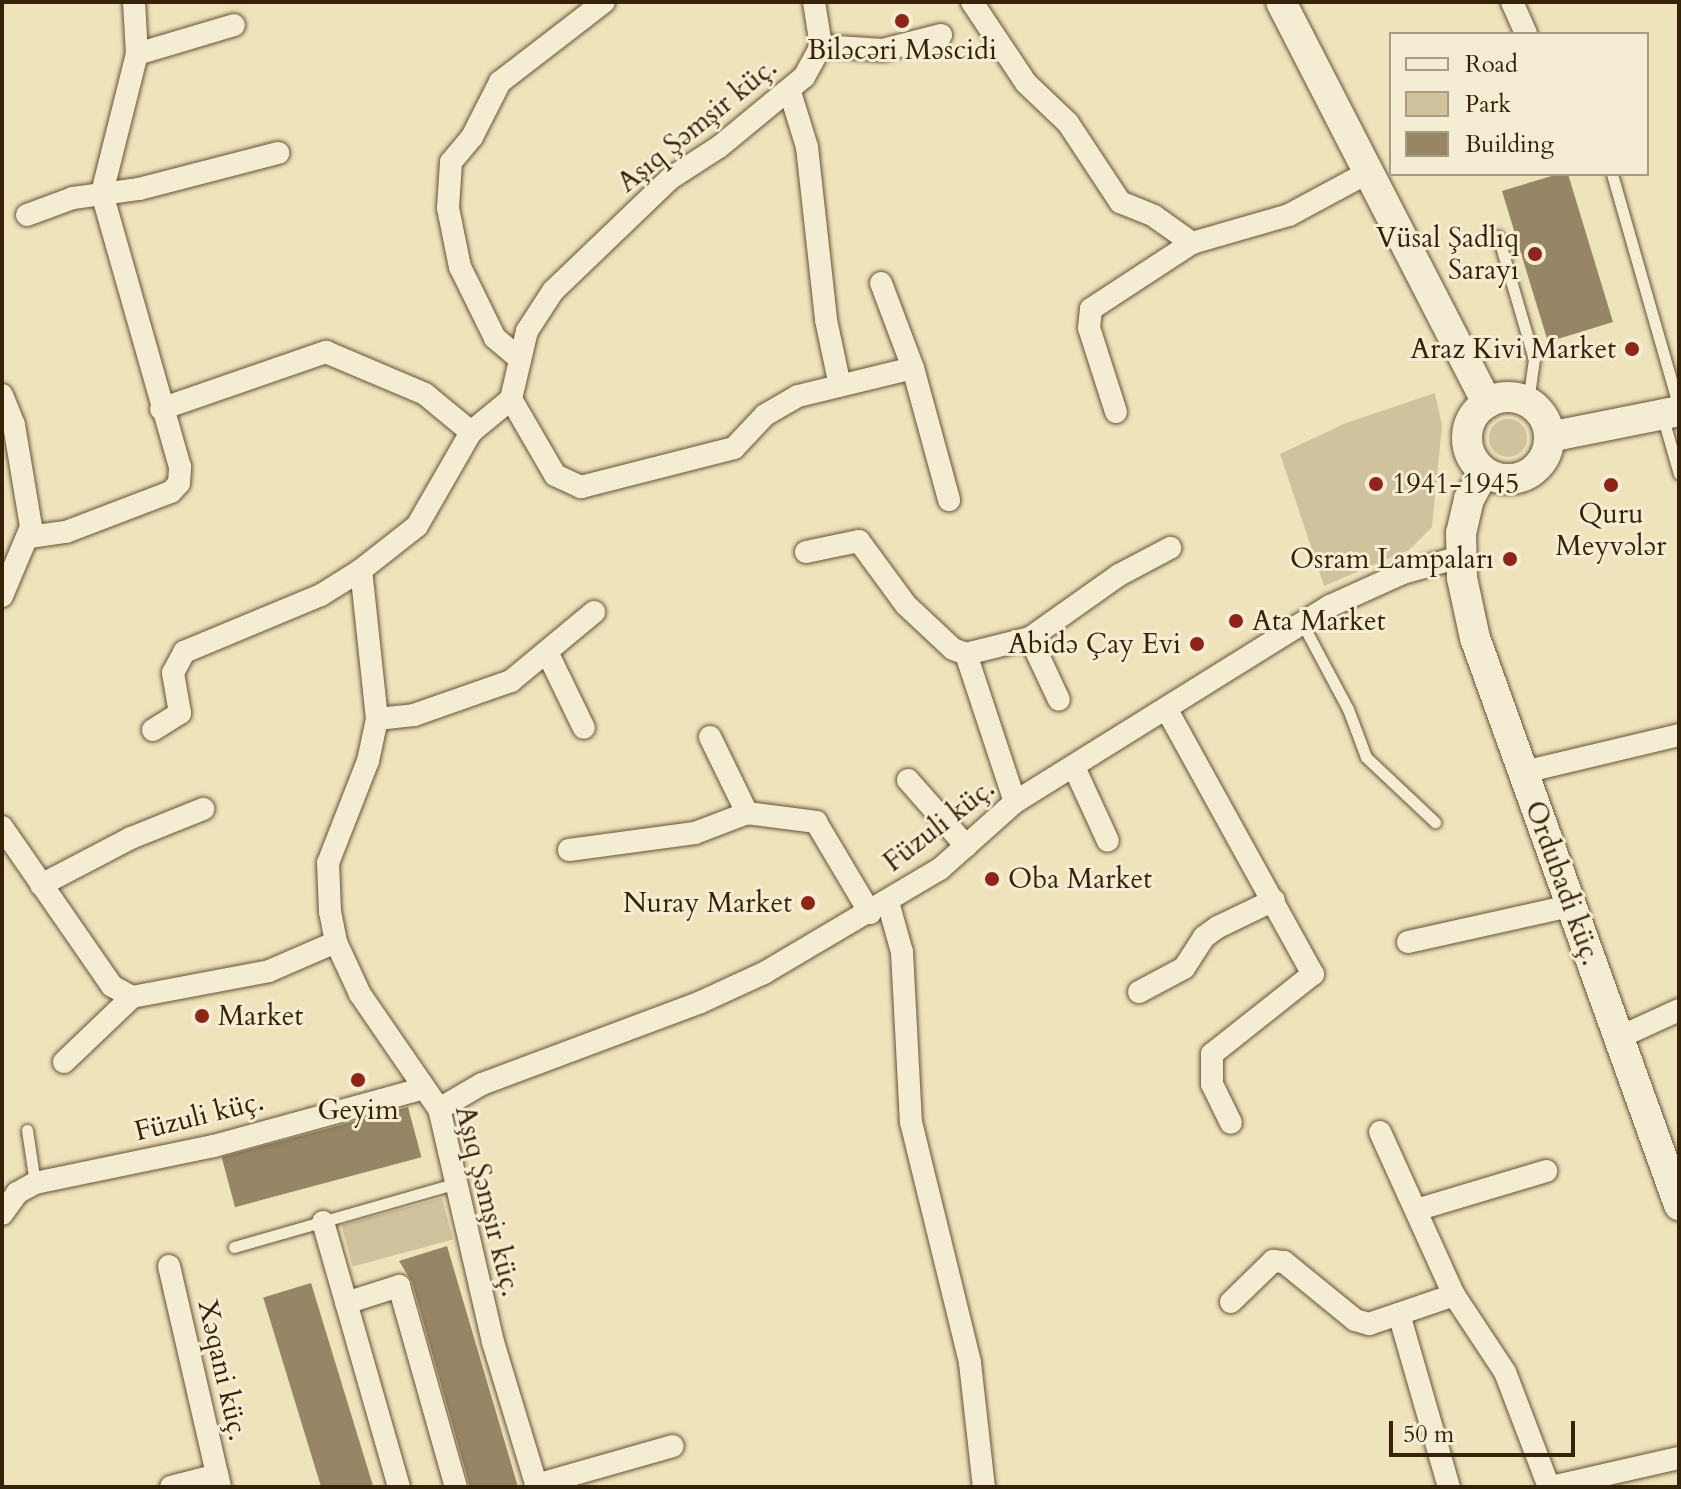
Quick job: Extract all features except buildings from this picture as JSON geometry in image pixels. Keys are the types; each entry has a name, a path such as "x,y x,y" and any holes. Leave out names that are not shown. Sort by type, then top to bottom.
{"main road":[{"path":"1281,2 1487,403"},
{"path":"1514,397 1528,402 1539,411 1549,437 1539,465 1528,475 1513,479 1484,472 1469,450 1467,437 1476,412 1487,403 1514,397"},
{"path":"1549,437 1673,411"},
{"name":"Ordubadi küç.","path":"1484,472 1469,499 1460,557 1475,638 1679,1205"}],"street":[{"path":"29,537 66,532 171,492 179,483 180,467 102,193 137,54 134,2"},
{"path":"520,359 495,338 460,267 448,208 451,162 477,127 494,89 604,2"},
{"path":"814,2 821,46 883,50 941,35"},
{"path":"972,2 1026,83 1068,123 1120,202 1154,216 1192,243"},
{"path":"1512,2 1525,32"},
{"path":"137,54 234,25"},
{"name":"Aşıq Şəmşir küç.","path":"511,399 527,331 553,291 671,178 790,92 821,46"},
{"path":"790,92 807,147 826,320 840,386"},
{"path":"27,215 102,193 139,189 278,153"},
{"path":"1116,412 1089,328 1091,309 1192,243 1313,206 1367,173"},
{"path":"881,283 913,368 949,500"},
{"path":"161,409 326,352 425,394 471,432"},
{"path":"153,730 180,713 173,673 184,652 321,595 361,570 417,526 471,432 511,399 555,475 581,487 734,448 765,415 798,396 913,368"},
{"path":"2,395 14,425 31,512 29,537 12,563 2,596"},
{"path":"806,552 859,541 906,605 953,649 966,654 1030,638 1119,575 1170,548"},
{"name":"Füzuli küç.","path":"439,1109 482,1084 739,986 879,907 966,846 1015,802 1302,623 1403,573 1460,557"},
{"name":"Aşıq Şəmşir küç.","path":"361,570 377,719 368,761 328,863 336,942 360,994 421,1089 439,1109 493,1342 537,1486"},
{"path":"377,719 414,715 495,689 548,654 594,612"},
{"path":"1030,638 1059,700"},
{"path":"548,654 584,728"},
{"path":"966,654 1015,802"},
{"path":"1167,710 1313,974 1212,1054 1212,1084 1231,1123"},
{"path":"1524,772 1679,735"},
{"path":"710,737 747,813"},
{"path":"1074,767 1108,841"},
{"path":"908,780 966,846"},
{"path":"41,885 131,838 203,809"},
{"path":"569,850 695,833 747,813 807,820 823,827 879,907 902,952 911,1122 970,1363 984,1487"},
{"path":"2,827 112,986 132,997"},
{"path":"1139,992 1184,968 1204,937 1218,927 1274,900"},
{"path":"1408,942 1571,906"},
{"path":"64,1062 132,997 269,971 336,942"},
{"path":"1618,1038 1679,1010"},
{"name":"Füzuli küç.","path":"2,1214 17,1193 35,1183 214,1146 421,1089"},
{"path":"1380,1132 1454,1295 1505,1372 1550,1487 1679,1458"},
{"path":"1416,1210 1546,1171"},
{"path":"323,1222 399,1487"},
{"path":"1231,1302 1262,1268 1284,1262 1355,1320 1369,1324 1454,1295"},
{"name":"Xəqani küç.","path":"169,1266 218,1481"},
{"path":"346,1303 399,1286 456,1487"},
{"path":"1399,1314 1449,1487"},
{"path":"537,1486 673,1446"},
{"path":"171,1487 218,1481"}],"lane":[{"path":"1613,176 1673,411 1679,474"},
{"path":"1498,236 1534,359 1528,402"},
{"path":"1302,623 1348,709 1366,757 1435,822"},
{"path":"27,1130 35,1183"},
{"path":"234,1247 457,1183"}],"green space":[{"path":"1435,393 1442,426 1432,527 1409,550 1324,586 1280,454 1346,423"},
{"path":"1508,419 1521,425 1527,438 1521,451 1508,457 1495,451 1489,438 1495,425"},
{"path":"442,1198 453,1240 353,1266 342,1225"}],"place":[{"name":"Biləcəri Məscidi","path":"902,21"},
{"name":"Vüsal Şadlıq Sarayı","path":"1535,254"},
{"name":"Araz Kivi Market","path":"1632,349"},
{"name":"1941-1945","path":"1376,484"},
{"name":"Quru Meyvələr","path":"1611,485"},
{"name":"Osram Lampaları","path":"1510,559"},
{"name":"Ata Market","path":"1236,621"},
{"name":"Abidə Çay Evi","path":"1197,644"},
{"name":"Oba Market","path":"992,879"},
{"name":"Nuray Market","path":"808,903"},
{"name":"Market","path":"202,1016"},
{"name":"Geyim","path":"358,1080"}]}
